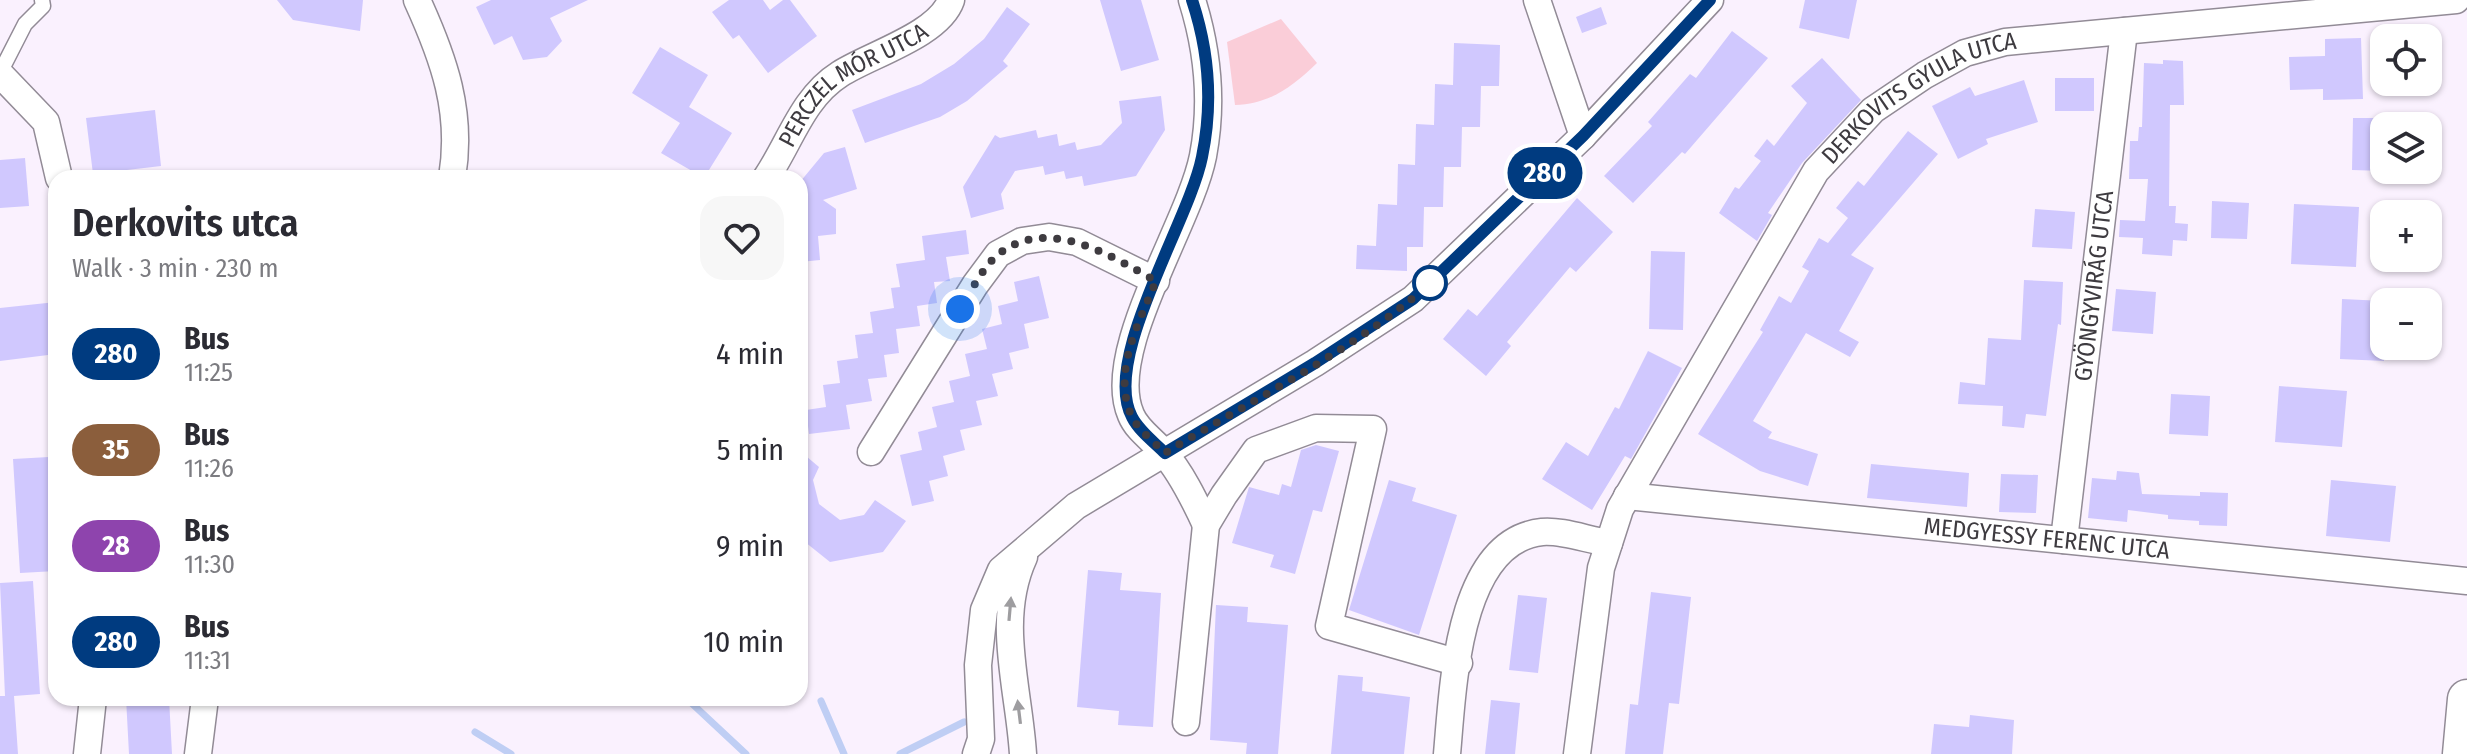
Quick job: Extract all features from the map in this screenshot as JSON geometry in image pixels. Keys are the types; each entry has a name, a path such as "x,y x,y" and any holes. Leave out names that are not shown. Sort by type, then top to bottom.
{"street":[{"path":"417,0 444,60 453,102 452,170"},
{"name":"PERCZEL MÓR UTCA","path":"771,170 812,99 838,74 933,22 951,0"},
{"path":"1192,0 1206,51 1209,100 1203,156 1191,200 1127,355 1126,383 1131,415 1165,453 1206,525"},
{"path":"1537,0 1583,136"},
{"path":"976,754 981,739 978,665 984,610 1001,570 1076,506 1315,363 1413,299 1583,136 1710,0"},
{"name":"DERKOVITS GYULA UTCA","path":"1577,754 1601,568 1627,496 1816,171 1873,110 1965,53 2005,42 2456,0"},
{"name":"GYÖNGYVIRÁG UTCA","path":"2064,540 2124,31"},
{"path":"0,74 46,122 57,170"},
{"path":"871,452 975,285 998,254 1022,241 1049,237 1077,242 1156,281"},
{"path":"1186,722 1206,525 1256,450 1316,428 1373,429 1329,626 1459,663"},
{"name":"MEDGYESSY FERENC UTCA","path":"1627,496 2467,581"},
{"path":"1447,754 1471,596 1492,558 1520,537 1544,532 1609,543"},
{"path":"1023,754 1009,621 1013,581 1027,550"},
{"path":"981,641 995,754"},
{"path":"2462,754 2467,699"},
{"path":"87,754 92,706"},
{"path":"198,754 204,706"}],"lane":[{"path":"0,74 25,24 43,6 42,0"}],"shaded area":[{"path":"1281,19 1317,63 1280,93 1235,105 1227,42"}],"building":[{"path":"277,0 363,0 360,31 293,20"},
{"path":"491,0 588,0 550,18 562,41 547,57 523,60 512,36 494,45 476,7"},
{"path":"729,0 763,0 770,10 783,0 790,0 817,36 768,73 739,35 733,39 712,12"},
{"path":"1100,0 1141,0 1159,60 1121,71"},
{"path":"1805,0 1857,0 1849,39 1799,28"},
{"path":"1007,7 1030,24 1003,61 1008,66 967,101 940,117 865,143 852,110 921,84 954,64 984,39"},
{"path":"1601,7 1607,24 1582,33 1576,17"},
{"path":"1732,31 1768,58 1685,154 1682,152 1633,203 1604,176 1652,126 1648,122 1690,74 1696,78"},
{"path":"2361,38 2363,99 2323,100 2323,89 2290,90 2289,57 2325,56 2325,39"},
{"path":"1454,43 1500,45 1499,86 1481,86 1480,127 1462,127 1461,167 1444,167 1443,207 1424,207 1423,247 1407,247 1407,271 1356,269 1357,245 1376,246 1378,204 1397,205 1398,164 1415,165 1416,124 1434,125 1435,84 1453,85"},
{"path":"660,47 708,75 689,107 732,133 709,170 690,170 661,153 680,123 632,93"},
{"path":"1822,58 1861,100 1802,163 1768,213 1772,215 1757,241 1719,213 1735,187 1739,189 1761,161 1754,156 1767,139 1774,146 1807,103 1791,86"},
{"path":"2163,60 2183,61 2184,105 2170,105 2169,206 2176,206 2175,223 2188,224 2187,241 2173,240 2172,256 2142,254 2143,238 2119,237 2120,220 2145,221 2148,179 2129,179 2130,141 2138,141 2139,127 2142,127 2144,63 2163,64"},
{"path":"2055,78 2094,78 2094,111 2055,111"},
{"path":"2024,80 2038,122 1986,139 1988,144 1958,159 1932,106 1970,87 1975,96"},
{"path":"1161,96 1165,130 1136,176 1084,186 1082,176 1066,179 1064,171 1045,175 1043,166 1015,171 1001,194 1004,209 971,218 963,187 995,135 1000,138 1036,130 1038,138 1057,134 1059,146 1075,142 1077,150 1101,145 1122,123 1119,101"},
{"path":"155,110 161,166 92,170 86,118"},
{"path":"2353,118 2370,118 2370,171 2352,170"},
{"path":"1908,131 1938,154 1851,255 1874,268 1839,331 1859,342 1850,357 1806,333 1753,421 1772,432 1768,438 1818,454 1808,486 1760,471 1698,434 1763,332 1760,330 1779,296 1791,303 1809,271 1802,267 1819,238 1828,243 1848,218 1836,208 1858,181 1864,186"},
{"path":"845,147 857,189 823,200 836,209 836,234 818,236 820,260 808,261 808,172 824,153"},
{"path":"25,158 29,206 0,208 0,160"},
{"path":"1577,198 1613,232 1576,272 1570,267 1507,342 1511,346 1486,376 1443,339 1468,309 1477,316"},
{"path":"2212,201 2249,203 2247,239 2211,238"},
{"path":"2294,204 2359,207 2356,267 2291,264"},
{"path":"2035,209 2075,212 2072,249 2032,247"},
{"path":"966,230 969,254 946,257 950,281 934,282 937,303 917,306 920,326 896,329 899,353 884,355 887,377 868,379 872,401 846,405 850,429 809,434 808,410 826,407 823,385 840,383 837,361 858,358 855,335 873,333 870,312 894,308 891,288 900,287 896,264 925,260 922,236"},
{"path":"1651,251 1685,252 1683,330 1649,329"},
{"path":"1039,276 1049,318 1024,324 1029,348 1009,353 1013,369 992,374 998,396 976,401 982,425 960,430 965,450 943,456 948,476 929,481 934,501 912,506 900,455 922,450 918,432 937,427 932,407 954,402 949,381 970,376 965,354 987,349 982,329 1002,324 998,306 1018,301 1014,282"},
{"path":"2024,280 2063,282 2061,325 2058,324 2046,416 2026,414 2024,428 2002,426 2003,406 1958,404 1960,382 1985,385 1988,338 2021,340"},
{"path":"2116,289 2156,292 2153,334 2112,331"},
{"path":"2342,299 2370,300 2370,360 2384,361 2340,359"},
{"path":"48,303 48,355 0,361 0,308"},
{"path":"1648,351 1682,368 1631,459 1625,456 1592,510 1542,479 1566,442 1588,456 1615,407 1619,409"},
{"path":"2279,386 2347,391 2342,447 2275,442"},
{"path":"2171,394 2210,396 2208,436 2169,434"},
{"path":"1316,445 1339,451 1322,512 1313,510 1295,574 1270,567 1274,555 1232,543 1249,487 1279,495 1282,484 1291,487 1301,450"},
{"path":"48,457 48,571 20,573 13,459"},
{"path":"808,458 819,467 813,480 819,504 840,520 864,515 875,500 906,521 883,552 830,562 808,544"},
{"path":"1871,464 1969,473 1967,507 1867,498"},
{"path":"2117,471 2139,473 2142,494 2200,496 2200,492 2228,493 2227,526 2199,525 2199,521 2168,519 2168,515 2128,510 2127,522 2088,518 2092,478 2116,480"},
{"path":"2001,474 2038,475 2036,513 1999,512"},
{"path":"1389,480 1416,488 1412,501 1457,515 1419,635 1349,610"},
{"path":"2331,480 2396,486 2390,542 2326,536"},
{"path":"1088,570 1122,573 1120,590 1161,593 1153,727 1118,725 1119,711 1077,707"},
{"path":"33,581 40,694 14,696 18,754 0,754 0,696 5,696 0,583"},
{"path":"1651,592 1691,597 1679,704 1669,703 1663,754 1625,754 1630,704 1638,705"},
{"path":"1518,595 1547,598 1538,673 1509,670"},
{"path":"1216,605 1248,607 1247,622 1288,625 1278,754 1246,754 1247,743 1210,740"},
{"path":"1338,675 1363,677 1362,691 1410,697 1404,754 1331,754"},
{"path":"1491,700 1520,703 1515,754 1485,754"},
{"path":"126,706 169,706 172,754 129,754"},
{"path":"1970,715 2014,720 2012,754 1931,754 1934,724 1969,727"}],"waterway":[{"path":"821,701 844,754"},
{"path":"695,706 746,754"},
{"path":"900,754 964,722"},
{"path":"475,732 511,754"}],"bus line":[{"name":"280","path":"1192,0 1206,51 1209,100 1203,156 1191,200 1127,355 1126,383 1131,415 1165,453 1315,363 1413,299 1583,136 1710,0"}],"route":[{"path":"960,309 998,254 1022,241 1049,237 1077,242 1156,281 1127,355 1126,383 1131,415 1165,453 1315,363 1413,299 1436,278 1430,283"}]}
